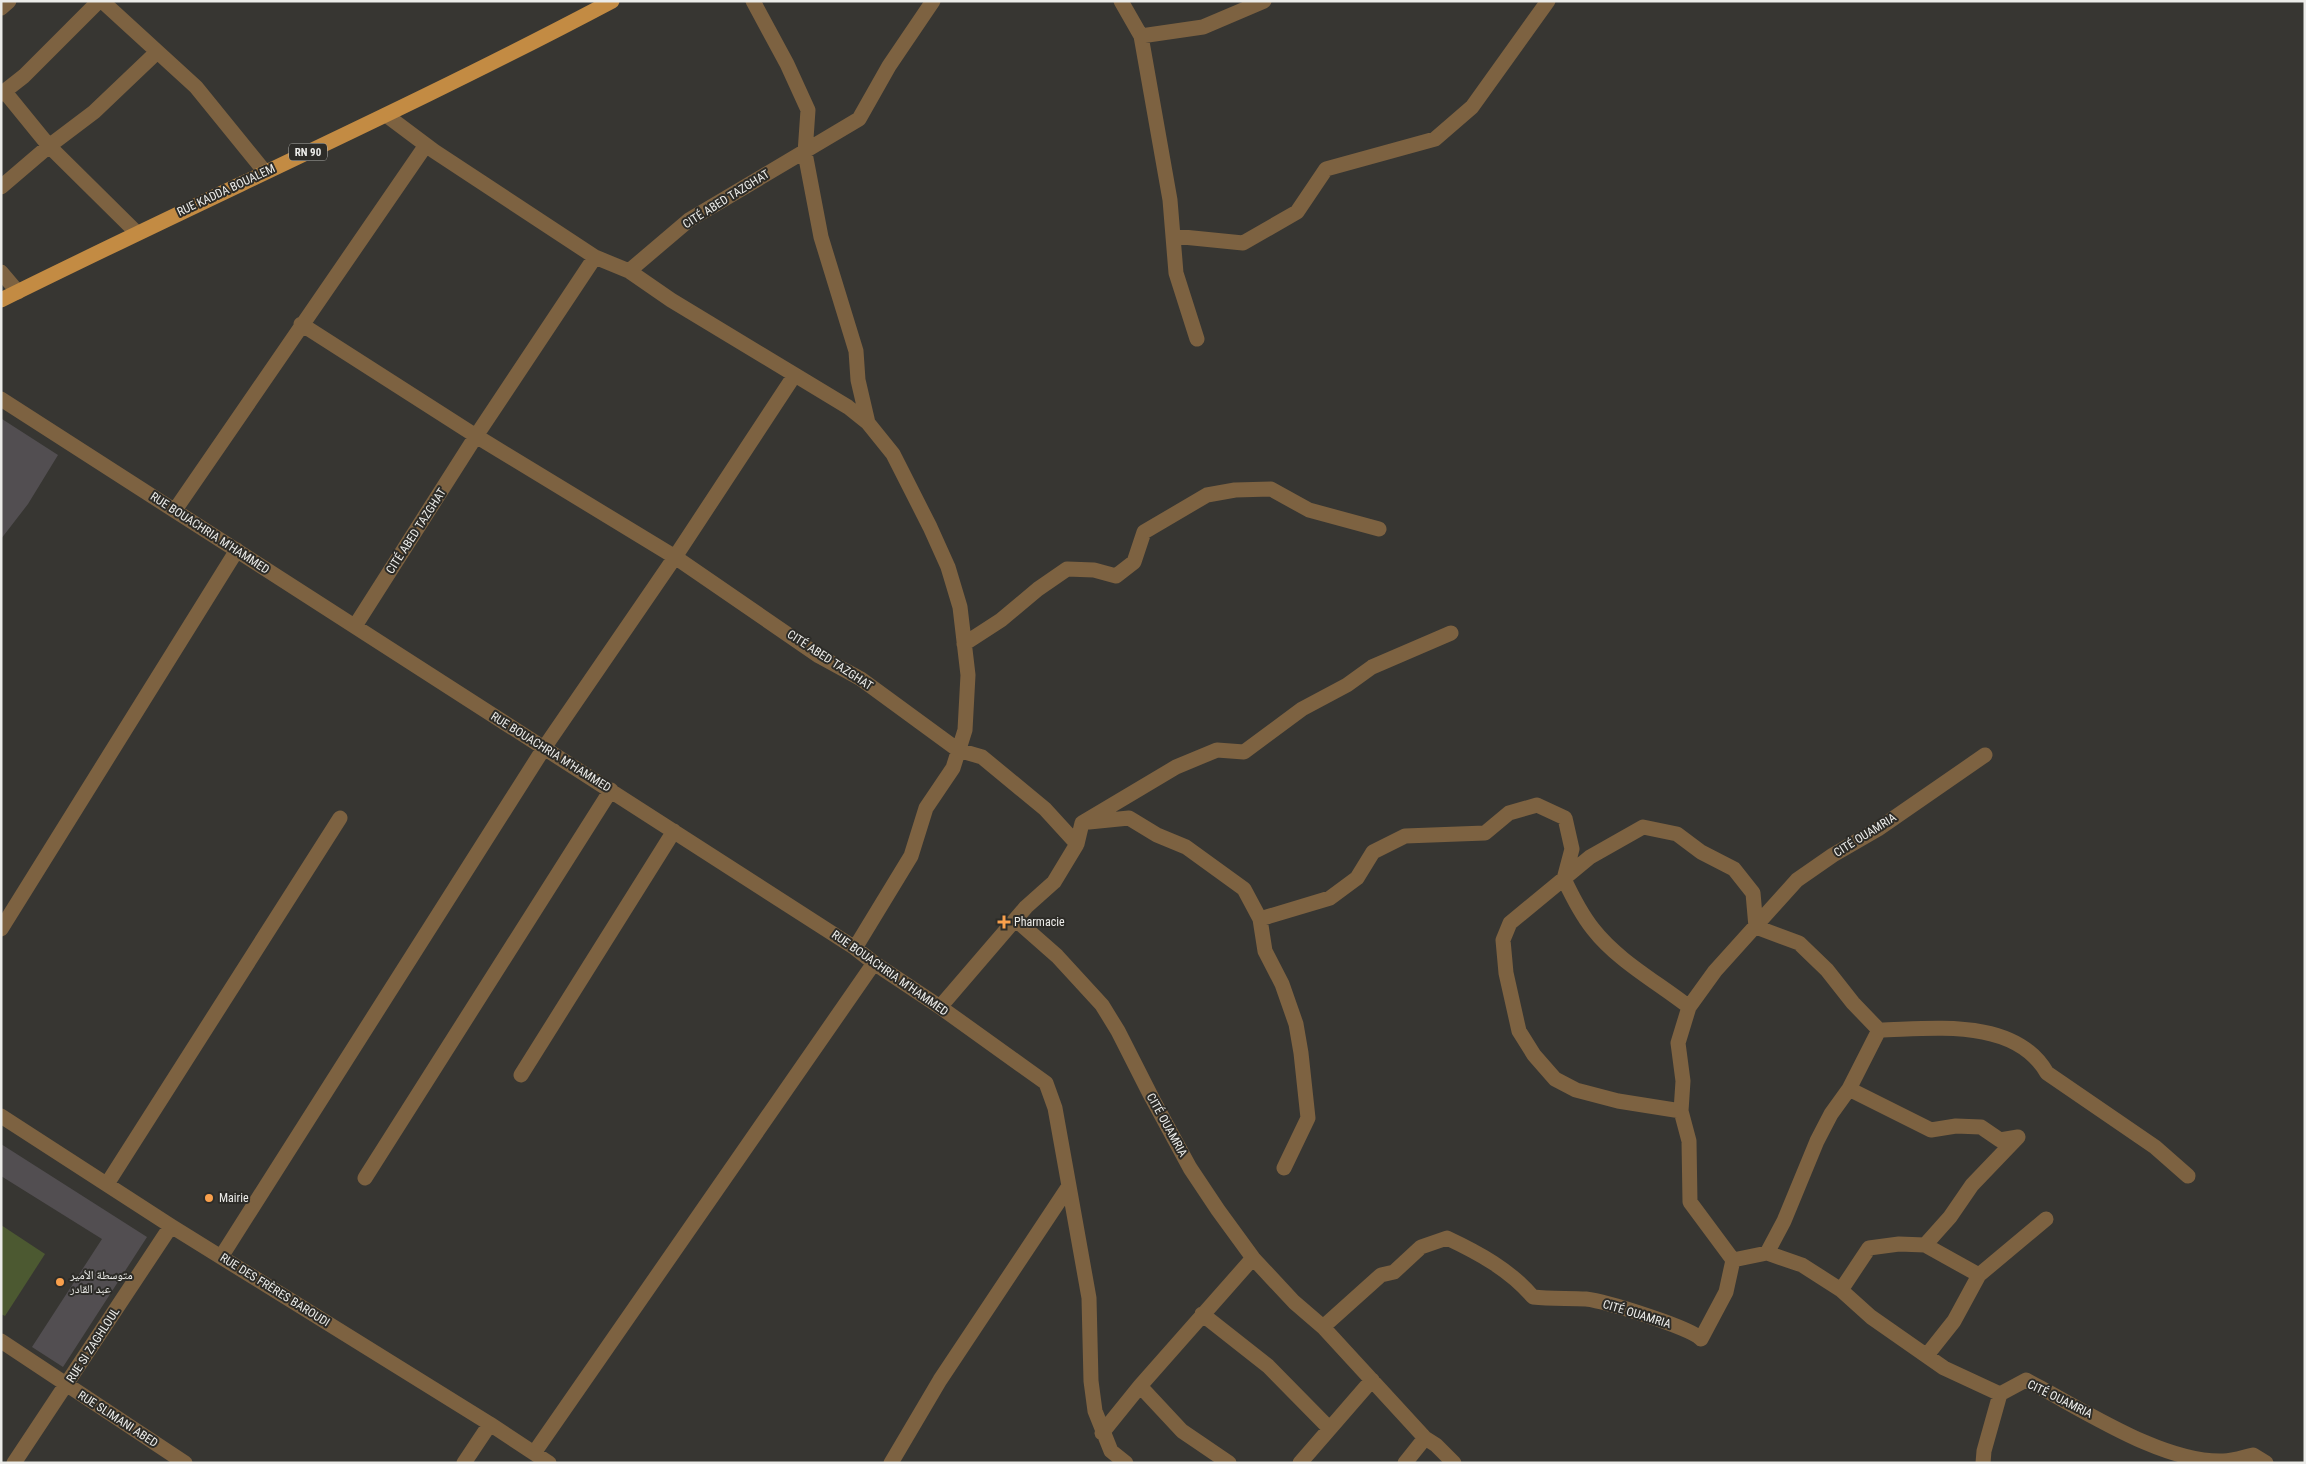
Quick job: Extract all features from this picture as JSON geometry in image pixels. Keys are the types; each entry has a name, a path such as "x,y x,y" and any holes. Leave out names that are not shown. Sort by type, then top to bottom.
{"main road":[{"name":"RUE KADDA BOUALEM","path":"1,300 137,233 497,62 612,1"}],"street":[{"path":"1,8 9,1"},
{"path":"137,233 49,146 3,93 100,1 196,87 265,172"},
{"path":"754,1 787,64 808,110 805,153 821,238 856,351 858,380 868,423"},
{"name":"CITÉ ABED TAZGHAT","path":"629,271 689,220 805,153 859,119 889,66 933,1"},
{"path":"1122,1 1141,36 1170,200 1176,273 1197,339"},
{"path":"1141,36 1203,27 1264,1"},
{"path":"1173,236 1243,243 1297,212 1326,168 1434,139 1472,107 1548,1"},
{"path":"1,187 49,146 94,112 157,52"},
{"path":"386,115 426,145 595,257 629,271 671,300 794,376 823,391 868,423 894,454 944,559 960,607 968,675 967,693 964,730 953,768 926,808 911,856 855,948"},
{"path":"175,510 426,145"},
{"name":"CITÉ ABED TAZGHAT","path":"355,626 476,436 595,257"},
{"path":"1,272 18,292"},
{"name":"CITÉ ABED TAZGHAT","path":"302,324 476,436 674,556 819,656 862,679 958,750"},
{"path":"221,1257 544,748 794,376"},
{"name":"RUE BOUACHRIA M'HAMMED","path":"1,399 855,948 1046,1083 1055,1108 1062,1139 1069,1186 1084,1260 1090,1315 1091,1381 1095,1411 1102,1433 1111,1451 1126,1463"},
{"path":"964,644 1001,620 1038,589 1067,569 1094,570 1116,576 1134,562 1144,532 1208,494 1235,490 1271,489 1309,510 1379,529"},
{"path":"1,929 237,550"},
{"path":"940,1007 1016,920 1054,882 1077,844 1082,823 1176,767 1217,750 1244,752 1302,709 1347,685 1372,668 1451,634"},
{"path":"958,750 982,757 1007,776 1045,809 1077,844"},
{"name":"CITÉ OUAMRIA","path":"1323,1327 1381,1275 1394,1272 1421,1247 1447,1238 1498,1266 1520,1282 1532,1298 1587,1299 1622,1307 1686,1329 1701,1339 1726,1292 1733,1260 1690,1202 1689,1141 1681,1111 1683,1082 1678,1043 1688,1007 1716,971 1797,880 1833,855 1878,829 1985,755"},
{"path":"365,1178 611,790"},
{"path":"1260,919 1330,898 1357,878 1373,852 1405,836 1485,833 1509,813 1537,805 1566,818 1572,849 1564,879 1572,897 1593,929 1622,958 1688,1007"},
{"path":"107,1184 340,818"},
{"path":"1082,823 1129,818 1157,835 1186,846 1244,889 1260,919 1266,951 1282,984 1296,1024 1305,1086 1308,1118 1284,1168"},
{"path":"1681,1111 1618,1101 1576,1090 1555,1080 1534,1055 1520,1032 1506,973 1503,940 1510,923 1590,857 1643,826 1677,834 1701,852 1734,869 1753,893 1756,927 1799,943 1827,970 1853,1003 1879,1030 1974,1031 2012,1039 2040,1060 2047,1073 2156,1147 2188,1176"},
{"path":"521,1075 674,831"},
{"name":"CITÉ OUAMRIA","path":"1016,920 1057,956 1102,1005 1118,1031 1190,1168 1253,1258 1294,1302 1323,1327 1425,1438 1436,1445 1454,1463"},
{"path":"534,1453 874,963"},
{"path":"1767,1253 1784,1221 1817,1141 1831,1114 1849,1089 1879,1030"},
{"path":"1849,1089 1931,1130 1956,1126 1981,1127 2000,1140 2018,1137 1972,1185 1950,1216 1925,1245"},
{"name":"RUE DES FRÈRES BAROUDI","path":"1,1116 171,1226 490,1424 549,1463"},
{"path":"891,1463 940,1380 1069,1186"},
{"path":"1927,1355 1954,1321 1980,1275 2046,1218"},
{"name":"RUE SI ZAGHLOUL","path":"14,1463 171,1226"},
{"path":"1841,1290 1869,1248 1899,1244 1925,1245 1980,1275"},
{"path":"1733,1260 1767,1253 1802,1265 1841,1290 1870,1317 1944,1368 2000,1394 1984,1451 1983,1463"},
{"path":"1102,1433 1202,1314 1253,1258"},
{"path":"1202,1314 1268,1366 1329,1428"},
{"name":"RUE SLIMANI ABED","path":"1,1341 185,1463"},
{"path":"1300,1463 1372,1380"},
{"name":"CITÉ OUAMRIA","path":"2000,1394 2026,1380 2138,1441 2188,1456 2223,1461 2253,1455 2266,1463"},
{"path":"1140,1386 1182,1431 1229,1463"},
{"path":"464,1463 490,1424"},
{"path":"1405,1463 1425,1438"}],"green space":[{"path":"1,1225 45,1254 5,1316 1,1314"}],"building":[{"path":"2,419 58,455 28,504 1,539"},
{"path":"1,1144 147,1237 63,1367 32,1347 102,1239 1,1176"}],"place":[{"name":"Pharmacie","path":"1004,922"},
{"name":"Mairie","path":"209,1198"},
{"name":"متوسطة الأمير عبد القادر","path":"60,1282"}]}
